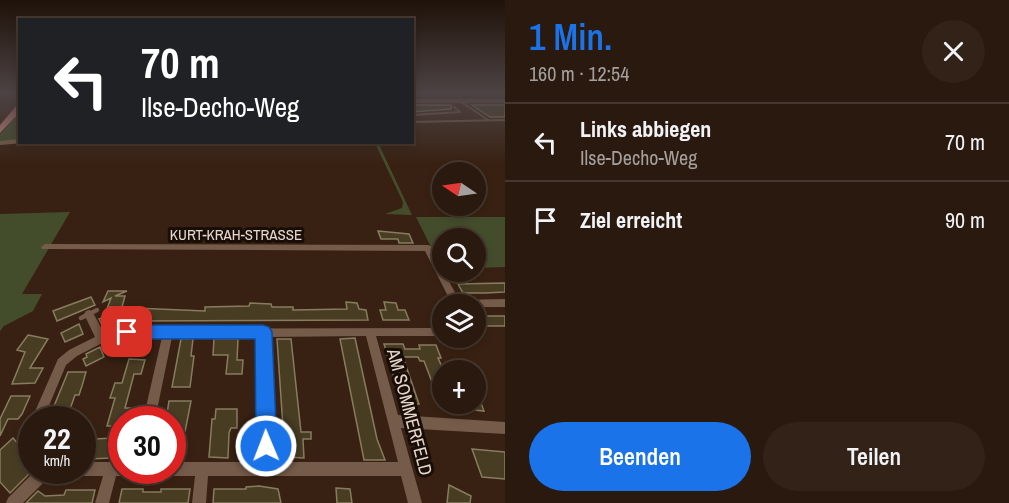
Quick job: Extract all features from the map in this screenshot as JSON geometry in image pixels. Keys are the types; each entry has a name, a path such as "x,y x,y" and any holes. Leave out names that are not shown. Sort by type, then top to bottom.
{"main road":[{"path":"0,130 11,117"},
{"path":"1,143 18,141"}],"street":[{"name":"KURT-KRAH-STRASSE","path":"45,247 428,248 451,294"},
{"path":"486,303 505,303"},
{"path":"89,314 101,338"},
{"path":"43,406 62,362 73,353 101,338 120,332 370,333"},
{"path":"153,406 168,332"},
{"path":"263,332 267,469"},
{"name":"AM SOMMERFELD","path":"415,503 370,333 432,332"},
{"path":"395,421 505,428"},
{"path":"186,470 406,469"},
{"path":"199,503 202,470"},
{"path":"13,503 32,484"},
{"path":"102,503 110,484"}],"lane":[{"path":"447,117 452,122"},
{"path":"484,117 489,121"},
{"path":"414,122 505,120"}],"green space":[{"path":"15,117 18,117 18,140 0,142 0,134"},
{"path":"375,144 378,144 412,215 385,214 402,208 403,202"},
{"path":"70,212 22,294 42,294 33,311 4,326 0,331 0,214"},
{"path":"416,217 505,217 505,267 486,268 486,228 432,228 432,249"}],"building":[{"path":"378,231 409,234 413,243 399,243 398,239 381,239"},
{"path":"505,283 505,292 485,293 463,293 458,284"},
{"path":"108,291 127,291 115,296 125,296 122,307 110,307 120,322 108,329 106,325 103,327 99,319 104,317 111,298 103,302"},
{"path":"91,297 95,305 57,321 53,311"},
{"path":"346,302 357,303 359,309 366,310 368,320 137,321 139,314 133,315 135,308 205,311 205,307 249,306 250,303 271,304 272,307 293,307 293,310 347,309"},
{"path":"384,302 396,303 398,310 405,310 409,320 383,320 380,310 386,310"},
{"path":"486,316 505,316 505,326 486,326"},
{"path":"79,324 83,334 65,342 61,333"},
{"path":"28,335 48,339 30,368 43,368 35,383 12,384 25,352 17,350"},
{"path":"355,338 377,439 385,460 364,460 340,339"},
{"path":"118,339 140,339 137,351 114,351"},
{"path":"181,339 193,339 191,356 194,356 190,387 172,387"},
{"path":"214,339 238,339 237,360 243,360 242,374 226,374 228,355 213,355"},
{"path":"277,339 291,339 301,432 311,432 311,439 303,439 304,458 285,457"},
{"path":"384,344 403,344 405,349 420,349 419,345 432,345 432,348 437,348 441,358 432,360 432,382 424,361 420,361 418,357 403,357 419,404 402,404"},
{"path":"100,347 104,357 86,366 83,359 87,357 86,354"},
{"path":"129,359 145,360 141,374 134,374 126,406 113,406 115,398 110,398 115,383 122,383"},
{"path":"68,372 86,372 79,395 75,395 71,406 54,406"},
{"path":"11,396 30,396 26,406 18,406 18,419 8,419 0,436 0,419"},
{"path":"169,401 191,401 186,427 186,406 168,406"},
{"path":"216,409 237,409 237,428 231,428 229,433 228,458 209,457 212,419 215,419"},
{"path":"13,438 18,444 19,484 10,493 0,482 0,450"},
{"path":"108,438 108,458 96,459 96,439"},
{"path":"472,449 505,452 505,479 482,477"},
{"path":"449,485 471,496 470,503 447,503"},
{"path":"259,486 278,489 281,503 213,503 214,489 246,489 246,487"},
{"path":"336,488 350,489 352,503 337,503"},
{"path":"122,489 161,492 161,489 190,489 188,503 119,503"},
{"path":"66,490 95,490 92,503 26,503 38,491 45,496 64,495"}],"route":[{"path":"127,332 263,332 266,446"}]}
